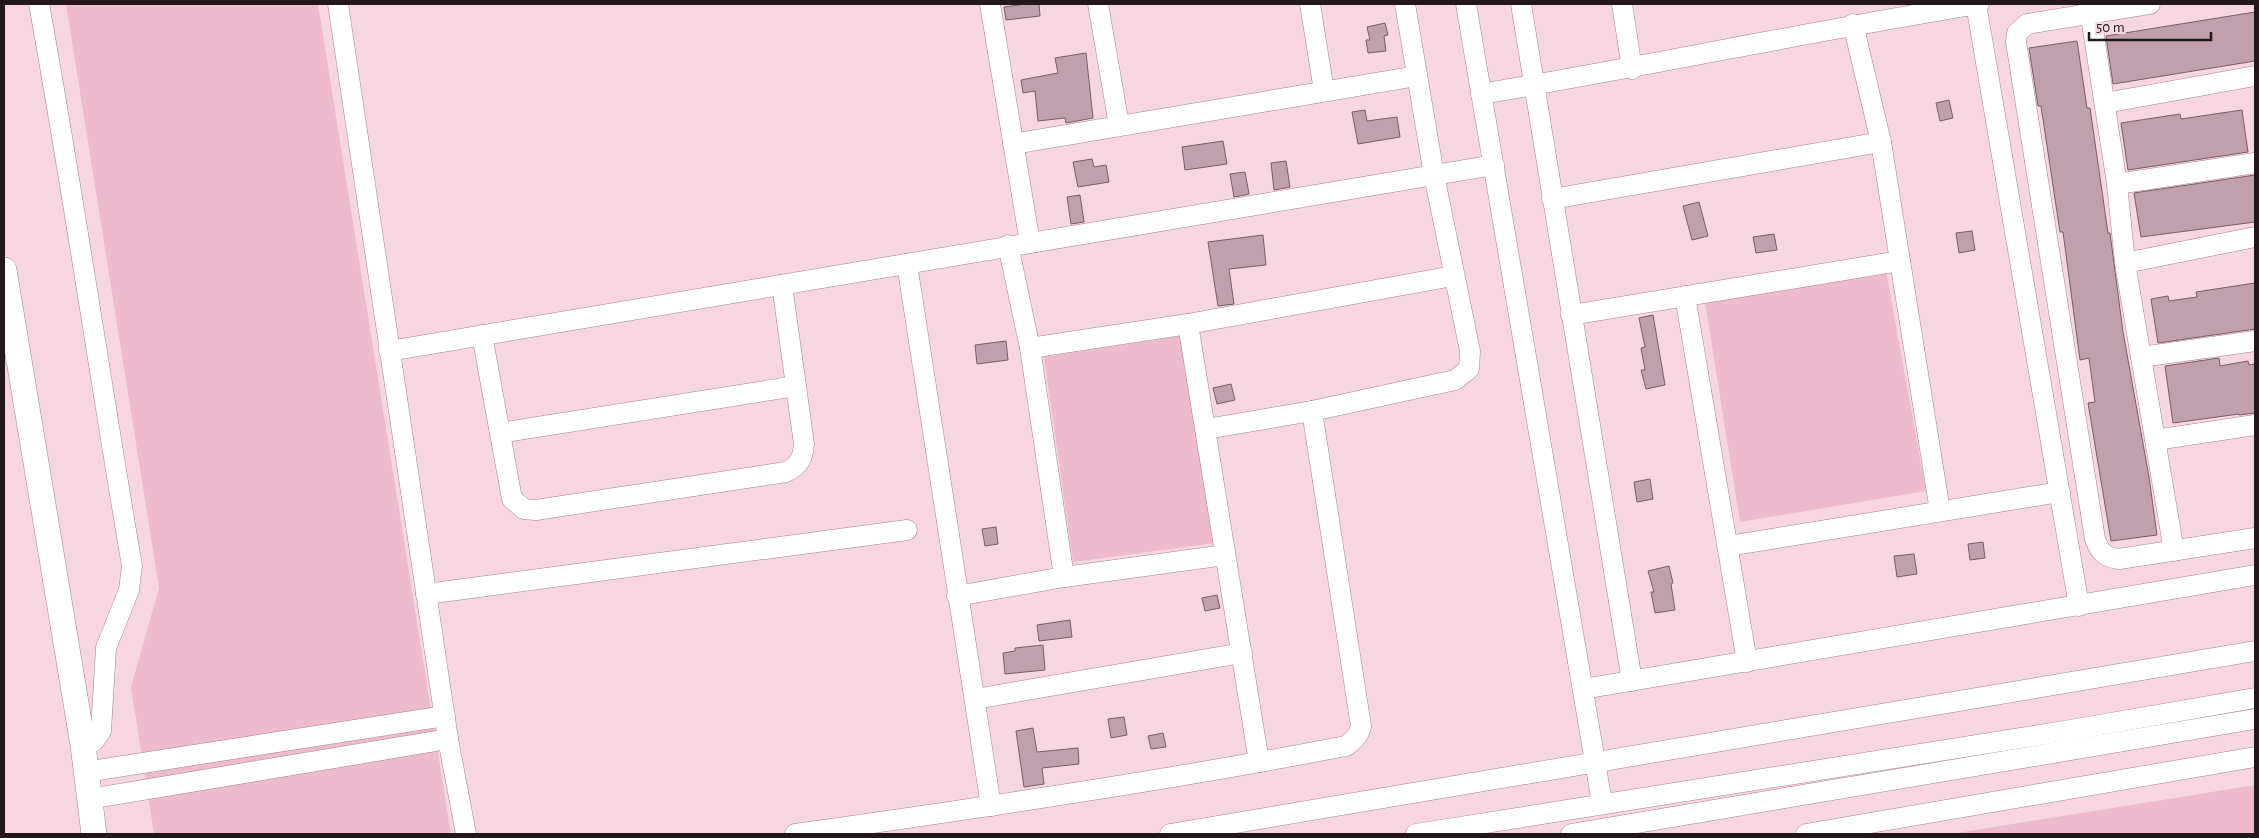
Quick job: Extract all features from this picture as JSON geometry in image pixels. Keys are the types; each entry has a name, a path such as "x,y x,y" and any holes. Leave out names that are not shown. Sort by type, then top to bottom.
{"main road":[{"path":"4,270 83,745 94,834"}],"street":[{"path":"40,4 70,174 98,367 132,566 129,590 106,648 101,731 94,741 83,745"},
{"path":"338,4 448,739 466,834"},
{"path":"990,4 1030,243"},
{"path":"1098,4 1119,125"},
{"path":"1310,4 1324,92"},
{"path":"1206,429 1312,412 1455,380 1469,368 1470,351 1453,276 1434,175 1405,4"},
{"path":"1466,4 1602,803"},
{"path":"1521,4 1632,681"},
{"path":"1622,4 1632,69"},
{"path":"1481,94 1632,69 1854,24 1977,4 2079,606"},
{"path":"2150,4 2090,9 2027,24 2017,33 2016,42 2096,539 2099,550 2107,557 2119,559 2255,538"},
{"path":"2090,9 2117,184 2125,263 2174,551"},
{"path":"1854,24 1881,142 1940,511"},
{"path":"1013,144 1417,76"},
{"path":"2105,103 2255,76"},
{"path":"1552,199 1881,142"},
{"path":"2117,184 2255,164"},
{"path":"389,351 907,264 1008,245 1030,243 1494,165"},
{"path":"2125,263 2255,237"},
{"path":"1008,245 1030,348 1064,577"},
{"path":"1571,315 1900,261"},
{"path":"907,264 991,806"},
{"path":"1030,348 1188,324 1453,276"},
{"path":"482,335 512,498 524,509 536,510 744,479 786,472 795,468 800,461 804,444 782,285"},
{"path":"1685,296 1747,662"},
{"path":"1188,324 1259,762"},
{"path":"2141,357 2255,340"},
{"path":"500,433 796,386"},
{"path":"795,834 991,806 1346,746 1359,734 1361,726 1312,412"},
{"path":"2155,440 2255,425"},
{"path":"1728,546 2060,492"},
{"path":"426,594 907,530"},
{"path":"957,596 1064,577 1225,555"},
{"path":"1583,689 2255,575"},
{"path":"1170,834 1595,764 2255,651"},
{"path":"974,699 1242,653"},
{"path":"1423,834 1602,803 2065,731 2255,698"},
{"path":"86,772 445,716"},
{"path":"1571,834 2255,720"},
{"path":"89,799 448,739"},
{"path":"1806,834 2255,757"}],"shaded area":[{"path":"66,4 318,4 451,834 154,834 131,687 159,588"},
{"path":"1886,271 1926,491 1740,522 1705,302"},
{"path":"1180,336 1215,543 1073,562 1044,357"},
{"path":"2255,785 2255,834 1951,834"}],"building":[{"path":"1039,4 1040,16 1006,20 1004,7"},
{"path":"2255,12 2255,61 2113,84 2106,36"},
{"path":"1385,23 1388,35 1384,36 1386,51 1368,53 1366,40 1370,40 1367,27"},
{"path":"2077,41 2087,108 2090,108 2108,233 2110,233 2123,332 2149,477 2157,535 2111,541 2088,403 2095,402 2089,358 2080,360 2063,232 2060,232 2041,106 2038,106 2029,48"},
{"path":"1086,53 1093,118 1066,123 1065,118 1038,121 1035,91 1023,93 1021,80 1058,73 1055,58"},
{"path":"1949,100 1953,118 1940,121 1936,103"},
{"path":"1365,110 1367,121 1397,117 1400,137 1358,144 1352,112"},
{"path":"2242,110 2248,152 2128,170 2121,123 2180,114 2181,119"},
{"path":"1223,141 1227,164 1185,170 1182,147"},
{"path":"1092,159 1094,167 1106,165 1109,182 1078,187 1073,162"},
{"path":"1286,161 1290,187 1274,190 1271,163"},
{"path":"1245,172 1249,194 1234,197 1230,174"},
{"path":"2255,175 2255,222 2141,237 2134,193"},
{"path":"1080,195 1084,222 1071,224 1067,197"},
{"path":"1699,202 1708,236 1692,240 1683,206"},
{"path":"1972,231 1975,250 1959,253 1956,233"},
{"path":"1774,234 1777,250 1756,253 1753,237"},
{"path":"1263,235 1266,265 1229,269 1234,304 1218,306 1208,242"},
{"path":"2255,283 2255,329 2158,343 2151,299 2168,296 2169,301 2197,297 2196,292"},
{"path":"1653,315 1665,385 1646,389 1641,370 1645,370 1641,348 1645,347 1639,318"},
{"path":"1006,341 1008,360 977,364 975,345"},
{"path":"2219,358 2220,366 2248,361 2249,365 2255,364 2255,413 2173,423 2165,366"},
{"path":"1231,384 1235,400 1217,404 1213,388"},
{"path":"1650,479 1653,499 1637,502 1634,482"},
{"path":"996,527 998,544 985,546 982,529"},
{"path":"1983,542 1985,558 1970,560 1968,544"},
{"path":"1914,554 1917,574 1897,577 1894,556"},
{"path":"1669,566 1673,583 1671,584 1675,610 1655,613 1651,592 1654,592 1648,571"},
{"path":"1217,595 1220,608 1205,611 1202,598"},
{"path":"1070,620 1072,637 1039,641 1037,625"},
{"path":"1043,645 1045,670 1005,674 1003,653 1015,651 1015,648"},
{"path":"1124,717 1127,735 1111,738 1108,719"},
{"path":"1033,728 1037,752 1078,748 1079,764 1042,768 1044,784 1024,787 1016,731"},
{"path":"1163,733 1166,747 1151,749 1148,736"}]}
